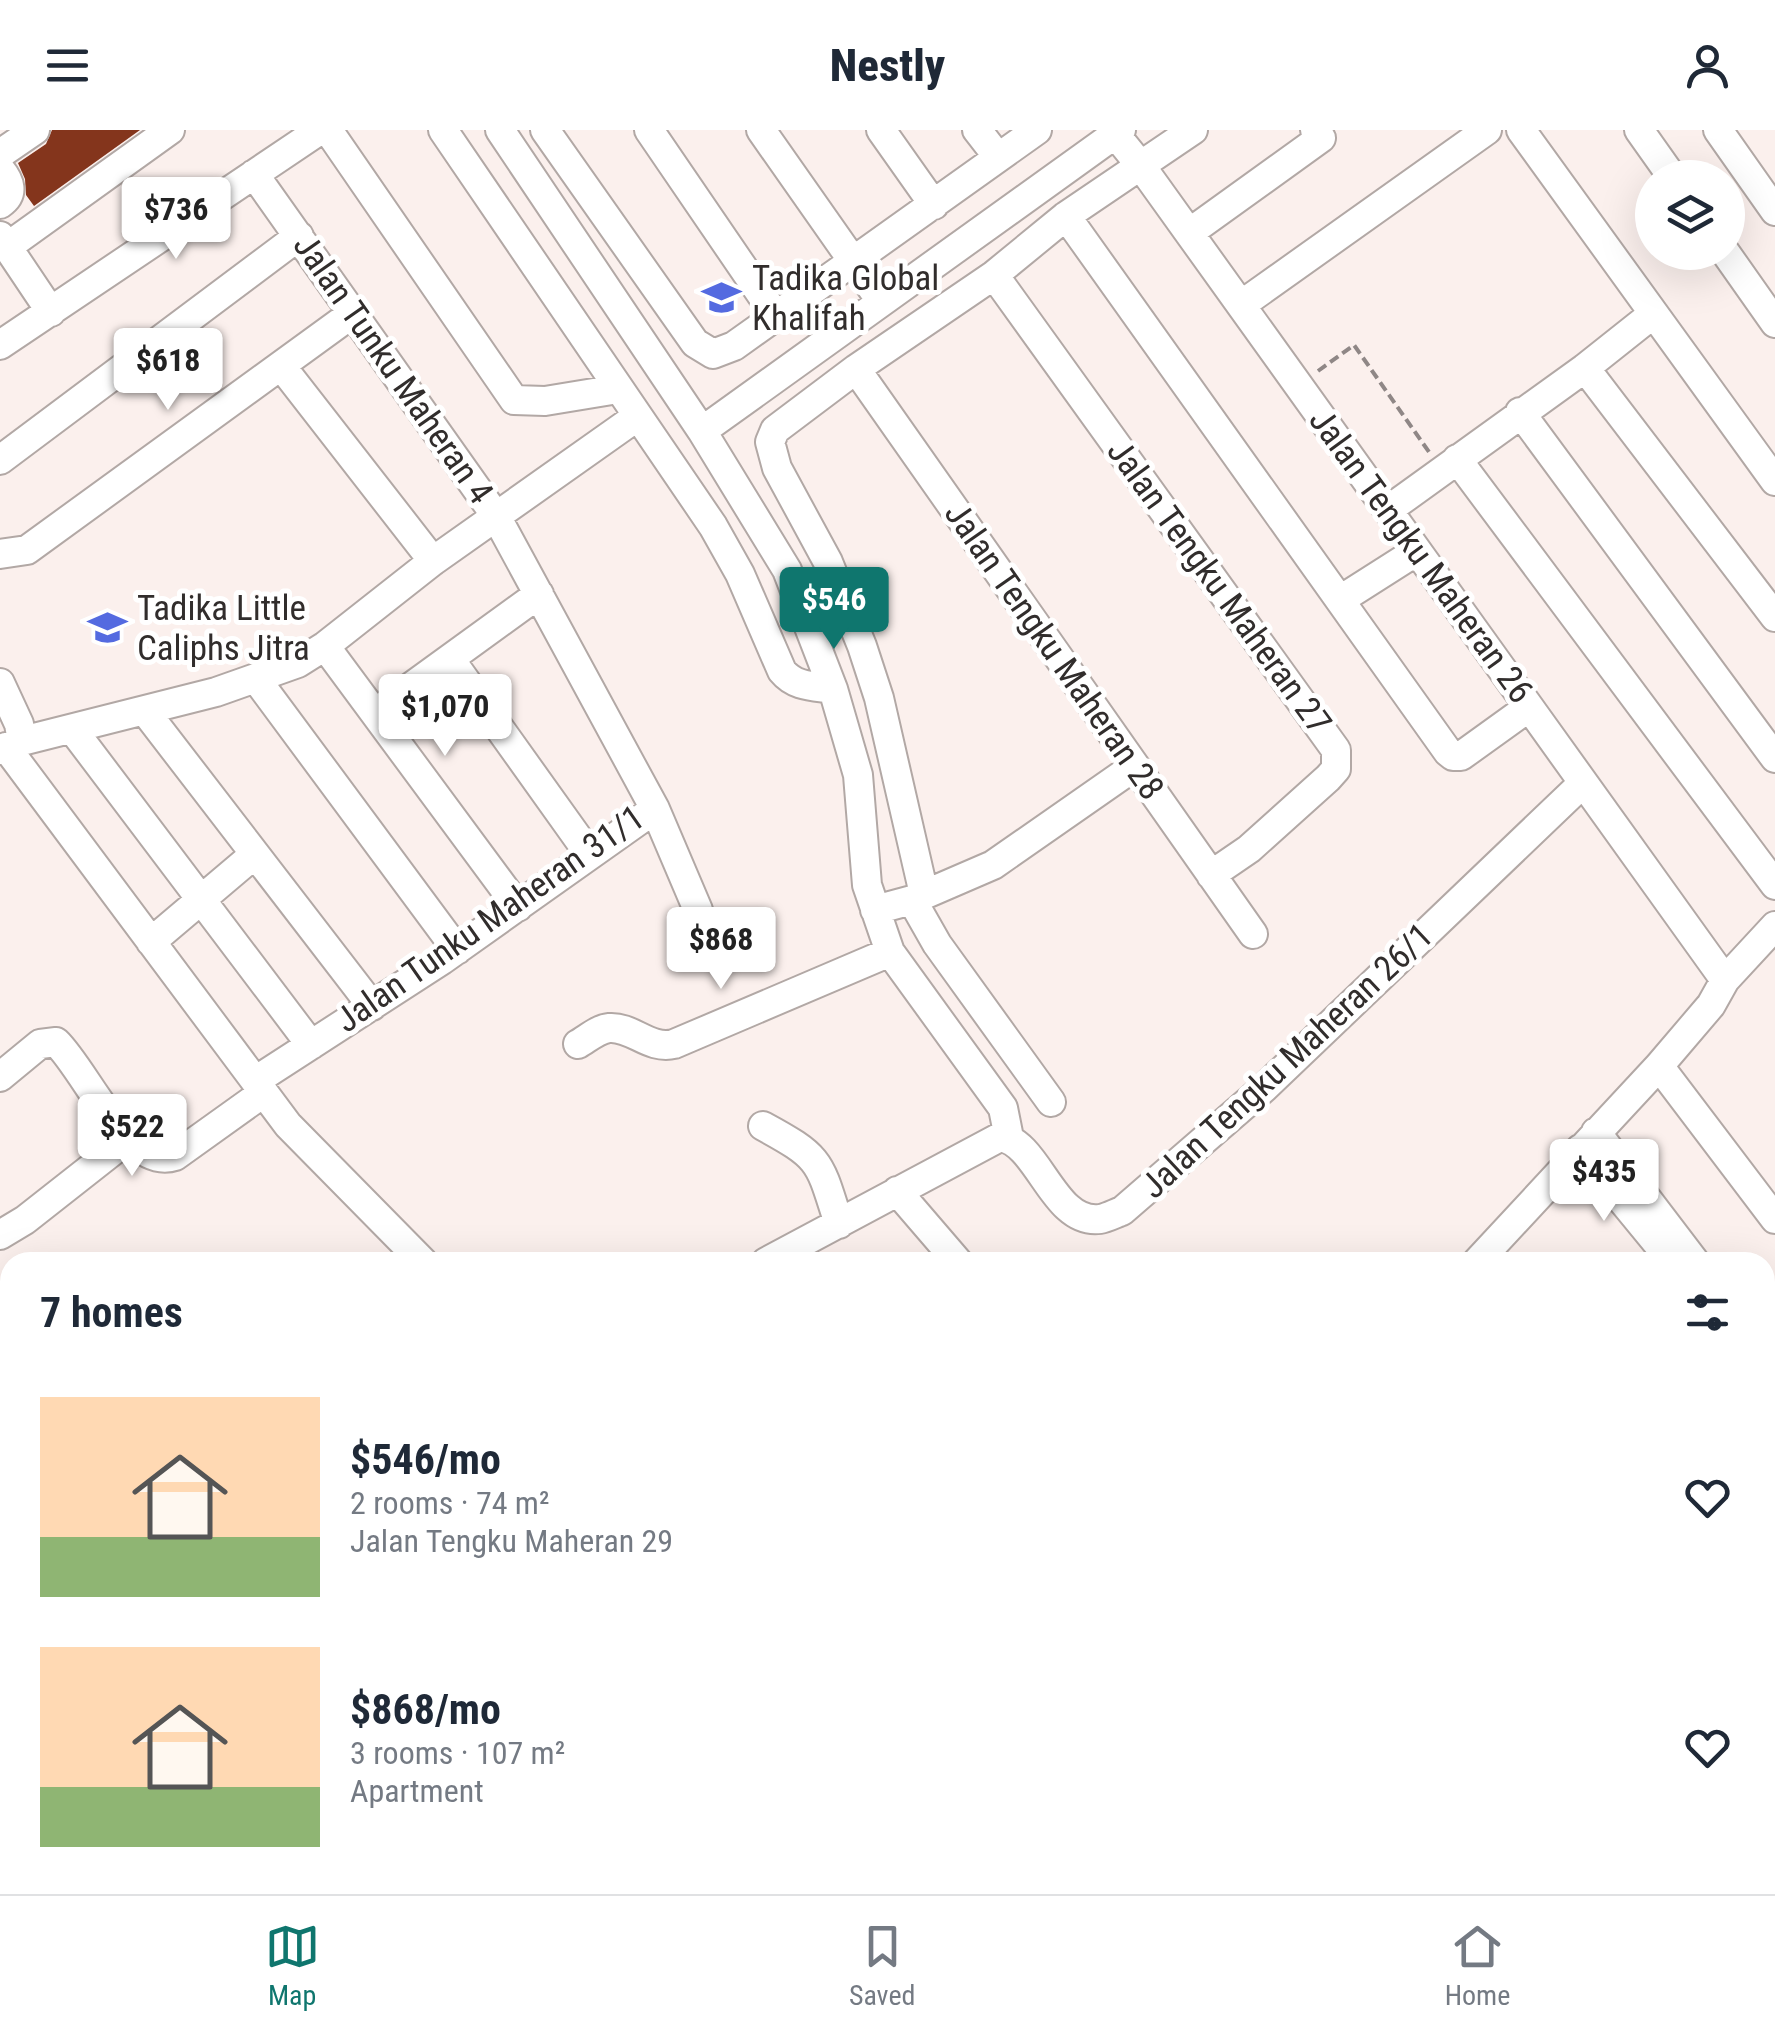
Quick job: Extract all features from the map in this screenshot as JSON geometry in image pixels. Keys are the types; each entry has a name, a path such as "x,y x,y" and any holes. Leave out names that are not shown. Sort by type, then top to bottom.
{"street":[{"path":"0,154 35,130"},
{"path":"51,312 3,241 170,130"},
{"path":"0,345 320,130"},
{"path":"328,130 514,400 544,402 618,388"},
{"path":"443,130 713,526 740,574 782,670 791,681 832,689"},
{"path":"500,130 702,431 787,570 832,689 858,775 862,852 875,910 890,952 1003,1108 1009,1138 988,1141 785,1252"},
{"path":"545,130 703,350 724,352 1037,130"},
{"path":"649,130 776,316"},
{"path":"760,130 881,301"},
{"path":"881,130 934,204"},
{"path":"978,130 998,157"},
{"path":"1051,1102 937,944 918,897 879,698 862,646 828,562 777,468 770,442 775,430 856,369 994,275 1066,216 1193,130"},
{"path":"1241,305 1487,130"},
{"path":"1522,130 1775,481"},
{"path":"1639,130 1660,160"},
{"path":"1718,130 1775,211"},
{"path":"702,431 1118,132"},
{"name":"Jalan Tengku Maheran 26","path":"1118,132 1725,980"},
{"path":"1189,233 1323,133"},
{"path":"0,169 9,190 0,204"},
{"name":"Jalan Tunku Maheran 4","path":"254,174 496,516"},
{"path":"1066,216 1454,756 1461,756 1529,707"},
{"path":"0,460 299,236"},
{"path":"1738,270 1775,323"},
{"name":"Jalan Tengku Maheran 27","path":"994,275 1336,750 1336,769 1328,778 1249,849 1212,874"},
{"path":"0,554 26,550 354,313"},
{"path":"1388,510 1446,460 1585,368 1653,314"},
{"path":"282,367 433,561"},
{"path":"1585,368 1775,618"},
{"name":"Jalan Tengku Maheran 28","path":"856,369 1253,934"},
{"path":"1520,412 1775,758"},
{"path":"9,746 257,680 298,663 326,646 433,561 638,416"},
{"path":"1446,460 1775,885"},
{"name":"Jalan Tunku Maheran 31/1","path":"128,1139 156,1158 176,1156 311,1045 457,950 655,808 496,516"},
{"path":"1340,600 1418,551"},
{"path":"375,713 538,594"},
{"path":"326,646 518,907"},
{"path":"450,659 590,855"},
{"path":"257,680 457,950"},
{"path":"0,682 19,724 9,746"},
{"path":"146,711 372,1006"},
{"path":"73,730 311,1045"},
{"path":"9,746 288,1125 414,1252"},
{"path":"875,910 918,897 993,865 1135,766"},
{"name":"Jalan Tengku Maheran 26/1","path":"1009,1138 1077,1214 1098,1220 1122,1211 1264,1088 1583,782"},
{"path":"655,808 698,910"},
{"path":"152,942 255,854"},
{"path":"1486,1252 1659,1066 1711,1004 1725,980 1775,926"},
{"path":"578,1044 612,1027 653,1044 674,1044 890,952"},
{"path":"0,1078 40,1044 56,1042 128,1139 0,1235"},
{"path":"1659,1066 1775,1219"},
{"path":"764,1126 811,1154 825,1180 838,1224"},
{"path":"1588,1140 1666,1252"},
{"path":"1588,1140 1686,1252"},
{"path":"897,1191 949,1252"}],"path":[{"path":"1298,385 1354,345 1446,460"}],"building":[{"path":"52,130 140,130 34,206 26,195 18,163 46,144"}],"place":[{"name":"Tadika Global Khalifah","path":"722,298"},
{"name":"Tadika Little Caliphs Jitra","path":"107,628"}]}
